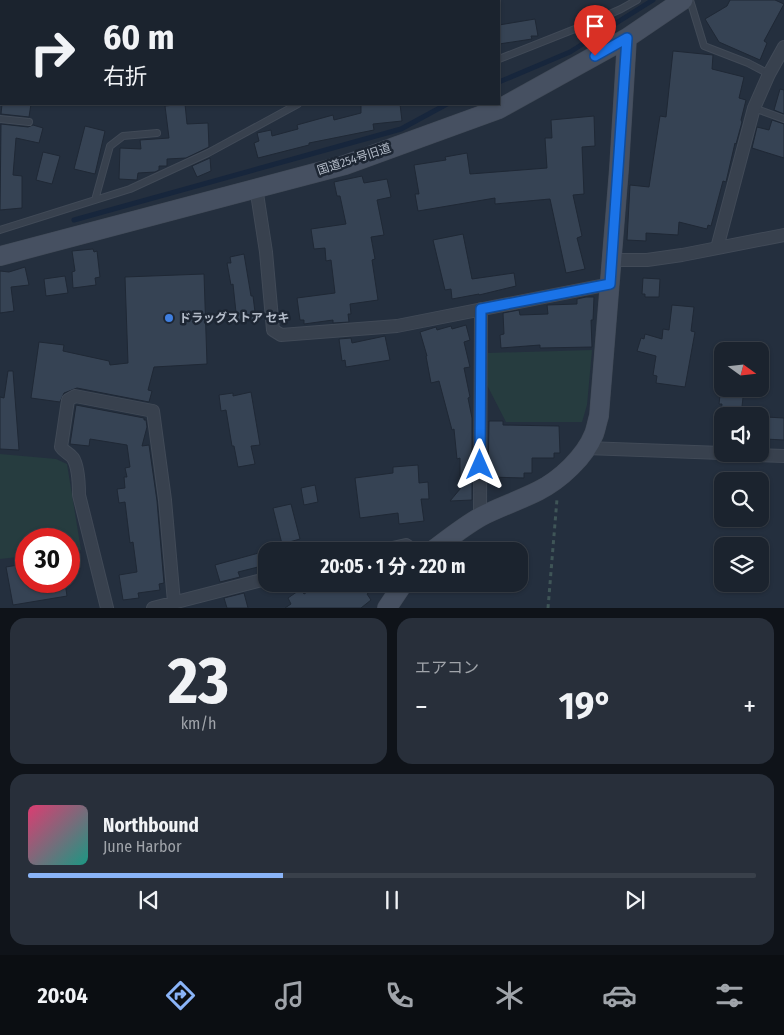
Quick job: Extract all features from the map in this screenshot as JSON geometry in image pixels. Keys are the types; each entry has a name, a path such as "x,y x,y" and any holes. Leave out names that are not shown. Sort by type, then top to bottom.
{"street":[{"name":"国道254号旧道","path":"0,256 344,165 499,109 627,38 683,0"},
{"path":"443,542 480,518 539,490 559,476 574,463 594,435 599,416 612,260 627,38"},
{"path":"717,248 754,108 769,74 784,47"},
{"path":"256,188 266,252 273,330 281,335 397,326 610,284"},
{"path":"612,260 647,260 682,256 784,235"},
{"path":"480,518 481,309"},
{"path":"107,608 86,523 78,477 72,458 63,451 61,446 68,400 75,396 153,411 165,500 163,605 258,581"},
{"path":"586,448 714,454"},
{"path":"769,455 784,456"},
{"path":"387,608 398,592"}],"lane":[{"path":"500,59 585,25 637,0"},
{"path":"690,0 704,46 748,63 769,74"},
{"path":"0,230 130,189 216,149 296,105"},
{"path":"754,108 784,119"},
{"path":"0,119 29,122"},
{"path":"96,200 110,146 123,136 157,133"}],"path":[{"path":"548,608 559,476"}],"green space":[{"path":"592,350 587,405 582,422 506,422 487,385 488,353"},
{"path":"0,454 56,459 67,464 77,528 15,528 15,557 0,559"}],"building":[{"path":"730,0 775,0 784,4 764,41 767,43 760,60 719,42 705,19 727,6"},
{"path":"535,19 538,36 531,36 532,39 500,44 500,25"},
{"path":"673,51 713,55 712,69 744,77 739,98 746,100 742,122 726,182 723,181 711,226 708,225 707,229 679,222 678,235 646,233 646,241 627,240 630,185 649,187 660,116 666,117"},
{"path":"780,89 784,90 784,114 774,110"},
{"path":"2,105 31,105 29,117 1,114"},
{"path":"185,105 187,124 208,123 209,147 186,158 167,159 167,166 159,166 159,170 155,172 138,173 137,180 119,179 120,148 141,149 140,140 169,138 165,106"},
{"path":"361,105 400,105 402,121 373,124 374,130 309,143 309,145 258,158 254,143 259,141 257,133 271,130 272,136 298,129 297,125 333,115 334,120 361,113"},
{"path":"594,116 595,146 582,147 584,194 573,195 582,236 577,238 585,269 566,273 550,199 495,204 495,198 418,211 415,194 419,194 414,165 446,160 445,157 467,153 470,174 547,168 545,138 552,138 551,120"},
{"path":"772,120 784,124 784,158 752,148 757,127 769,130"},
{"path":"1,124 28,127 33,125 43,128 39,143 16,138 13,175 22,176 22,208 0,210"},
{"path":"85,126 105,131 95,174 74,169"},
{"path":"43,152 60,156 52,184 36,180"},
{"path":"210,158 211,171 197,177 192,166"},
{"path":"362,176 364,183 387,179 391,197 377,200 384,235 371,237 375,259 372,260 378,300 350,304 351,314 348,314 349,322 333,323 333,320 304,324 304,320 300,320 297,298 335,293 331,260 326,261 325,248 314,249 311,229 346,224 340,196 337,196 334,182"},
{"path":"463,234 472,279 514,273 516,286 452,299 451,289 445,290 433,240"},
{"path":"93,249 94,252 97,251 100,277 95,278 96,285 73,288 72,272 75,271 72,251"},
{"path":"244,254 256,320 237,322 233,284 231,285 227,263 231,263 230,257"},
{"path":"25,267 29,285 11,287 14,311 0,313 0,271 9,272"},
{"path":"204,274 207,364 154,367 148,390 152,391 149,402 77,388 64,393 60,402 31,398 39,342 64,345 63,351 109,361 110,365 128,363 125,277"},
{"path":"65,276 68,293 46,296 44,279"},
{"path":"643,278 660,279 659,297 645,297 645,294 642,294"},
{"path":"594,297 593,320 591,320 592,347 540,348 540,345 501,348 500,335 504,334 503,313 519,310 520,315 548,314 547,305 577,304 577,299"},
{"path":"672,305 694,307 691,331 695,332 685,387 656,383 657,376 653,375 656,356 637,351 641,338 644,339 645,334 662,339 663,329 669,330"},
{"path":"466,325 470,340 464,342 470,367 464,368 472,418 472,500 450,501 471,476 460,476 460,458 457,459 454,429 452,430 439,381 431,383 427,356 420,332 436,327 437,330 451,326 452,329"},
{"path":"385,336 390,360 346,367 345,360 342,361 339,339 351,338 352,343"},
{"path":"8,371 13,371 19,450 0,449 0,397 4,398"},
{"path":"251,392 260,445 251,446 255,464 238,467 234,446 232,446 226,410 221,411 219,395 233,393 233,396"},
{"path":"720,398 743,398 742,407 722,407 722,404 719,404"},
{"path":"76,405 144,418 146,420 147,427 142,446 149,445 157,501 164,583 159,584 160,590 138,593 139,598 123,600 119,575 137,572 133,542 130,543 125,502 119,503 117,489 125,488 124,477 127,477 125,468 130,467 127,445 90,439 89,446 70,444"},
{"path":"769,417 784,418 784,440 769,439"},
{"path":"489,421 503,421 503,425 559,426 560,453 554,453 554,458 532,458 532,473 524,473 524,478 488,477"},
{"path":"418,465 419,483 428,482 429,499 421,499 424,521 399,524 398,513 360,518 355,478 393,473 393,467"},
{"path":"315,485 318,502 304,505 301,488"},
{"path":"291,504 300,539 282,542 273,508"},
{"path":"258,553 258,567 238,572 240,577 220,582 215,565"},
{"path":"15,566 15,593 67,593 67,596 13,605 6,567"},
{"path":"297,592 303,592 304,594 307,592 370,592 367,594 371,600 361,608 285,608 291,604 288,598"},
{"path":"244,593 248,608 227,608 224,598"}],"waterway":[{"path":"500,82 570,52 653,0"},
{"path":"74,220 401,129 445,105"}],"place":[{"name":"ドラッグストア セキ","path":"169,318"}],"route":[{"path":"480,465 481,309 610,284 627,38 595,56"}]}
